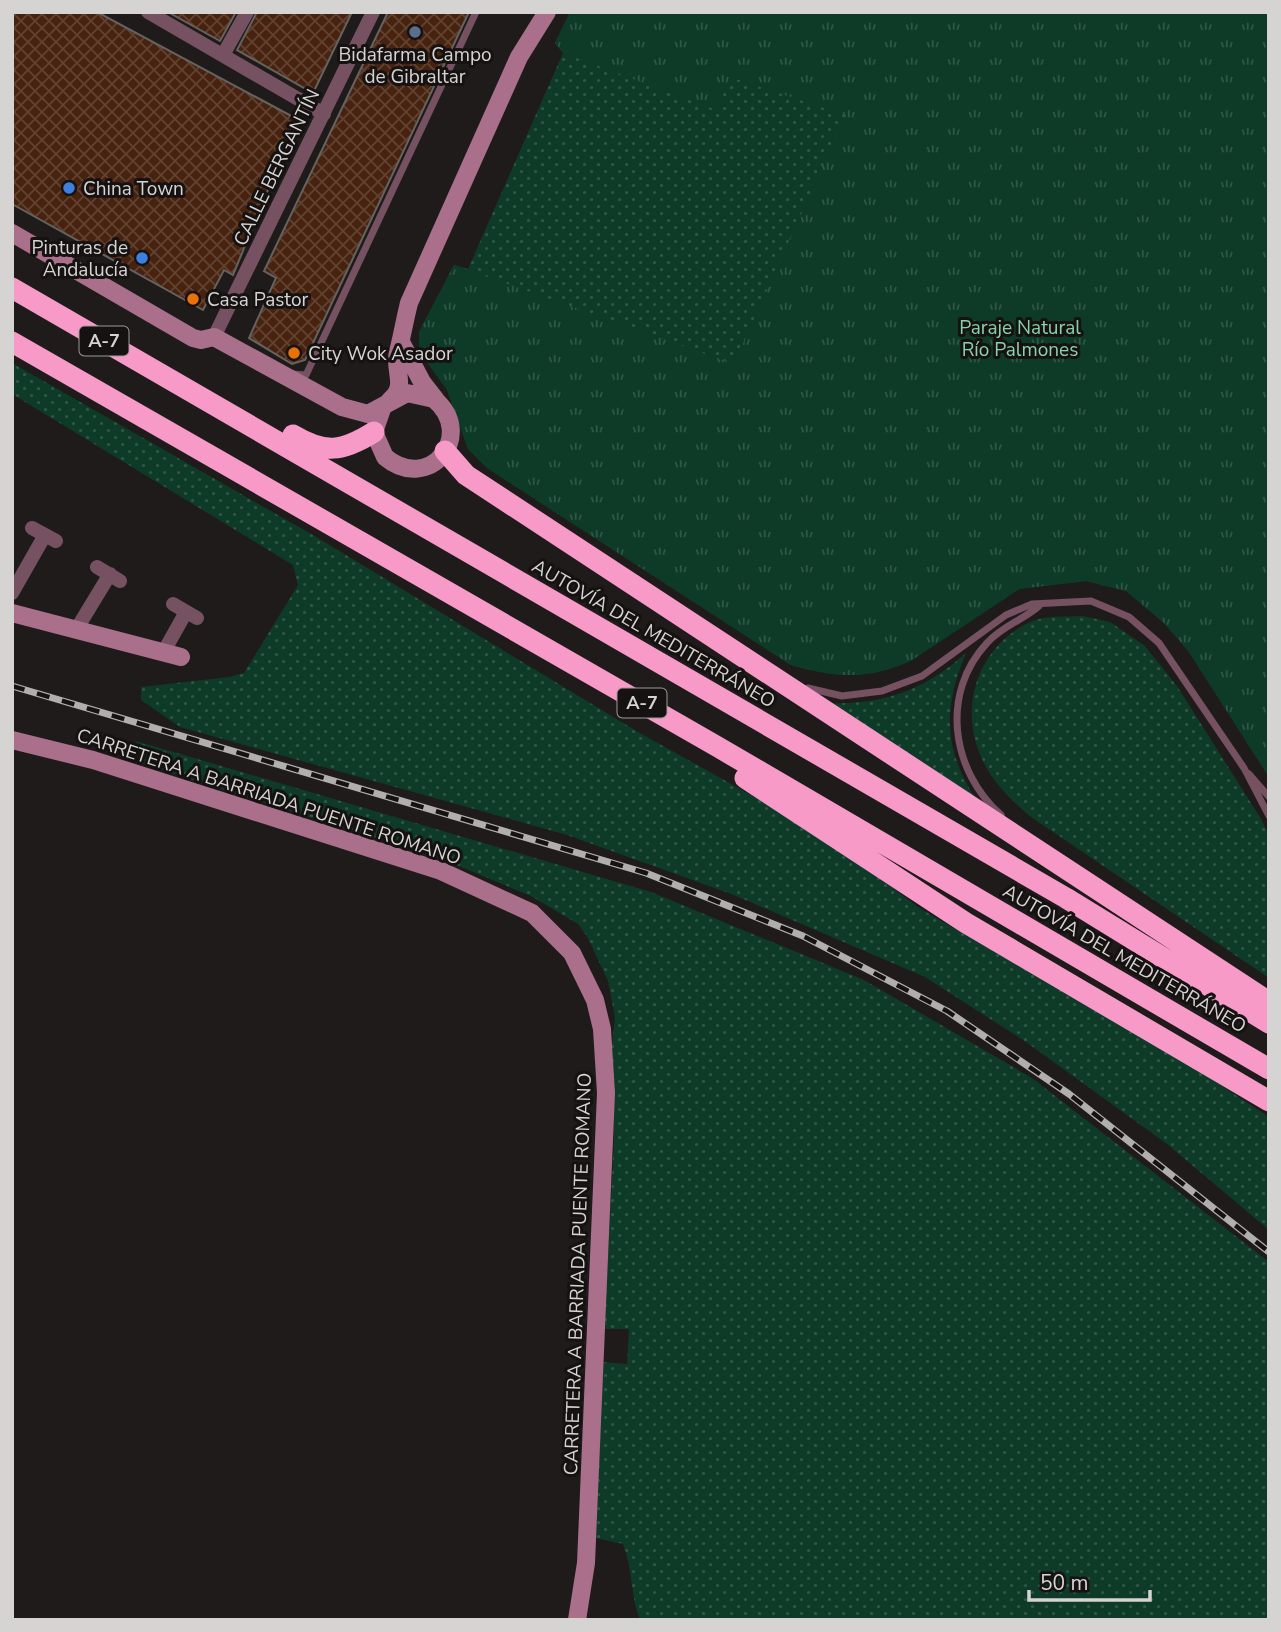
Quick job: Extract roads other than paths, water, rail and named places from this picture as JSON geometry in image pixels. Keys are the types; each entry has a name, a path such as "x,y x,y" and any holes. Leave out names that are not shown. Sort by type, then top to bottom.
{"highway":[{"name":"AUTOVÍA DEL MEDITERRÁNEO","path":"12,288 1066,898 1269,1023"},
{"name":"AUTOVÍA DEL MEDITERRÁNEO","path":"12,342 719,747 1269,1069"},
{"path":"195,394 218,390 312,446 332,449 346,447 374,432"},
{"path":"445,452 466,475 1269,1002"},
{"path":"719,747 744,778 966,923 1269,1101"}],"street":[{"path":"148,12 324,114"},
{"path":"223,55 247,12"},
{"name":"CALLE BERGANTÍN","path":"214,337 373,12"},
{"path":"402,344 422,382 441,405 451,430 445,452 428,467 400,468 385,457 374,432 387,403 400,386 397,353 402,344 409,303 519,57 547,12"},
{"path":"12,233 193,338 208,340 214,337 342,407 368,414 387,403 416,393 441,405"},
{"path":"12,593 45,535"},
{"path":"76,630 109,574"},
{"path":"163,653 186,611"},
{"path":"12,613 181,657"},
{"name":"CARRETERA A BARRIADA PUENTE ROMANO","path":"12,740 93,760 441,872 532,913 572,953 595,1000 602,1029 606,1093 586,1563 577,1620"}],"lane":[{"path":"277,373 306,375 476,12"},
{"path":"1084,881 997,811 978,790 959,748 956,720 958,694 976,656 997,633 1039,606 1074,600 1091,601 1129,617 1144,628 1171,657 1244,768 1269,816"},
{"path":"753,661 814,691 842,696 883,691 922,676 1006,615 1032,604 1039,606"},
{"path":"1244,768 1269,797"}],"railway":[{"path":"12,686 646,873 803,936 947,1011 1069,1094 1269,1252"}],"place":[{"name":"Bidafarma Campo de Gibraltar","path":"415,32"},
{"name":"China Town","path":"69,188"},
{"name":"Pinturas de Andalucía","path":"142,258"},
{"name":"Casa Pastor","path":"193,299"},
{"name":"City Wok Asador","path":"294,353"}],"park label":[{"name":"Paraje Natural Río Palmones","path":"1020,338"}]}
